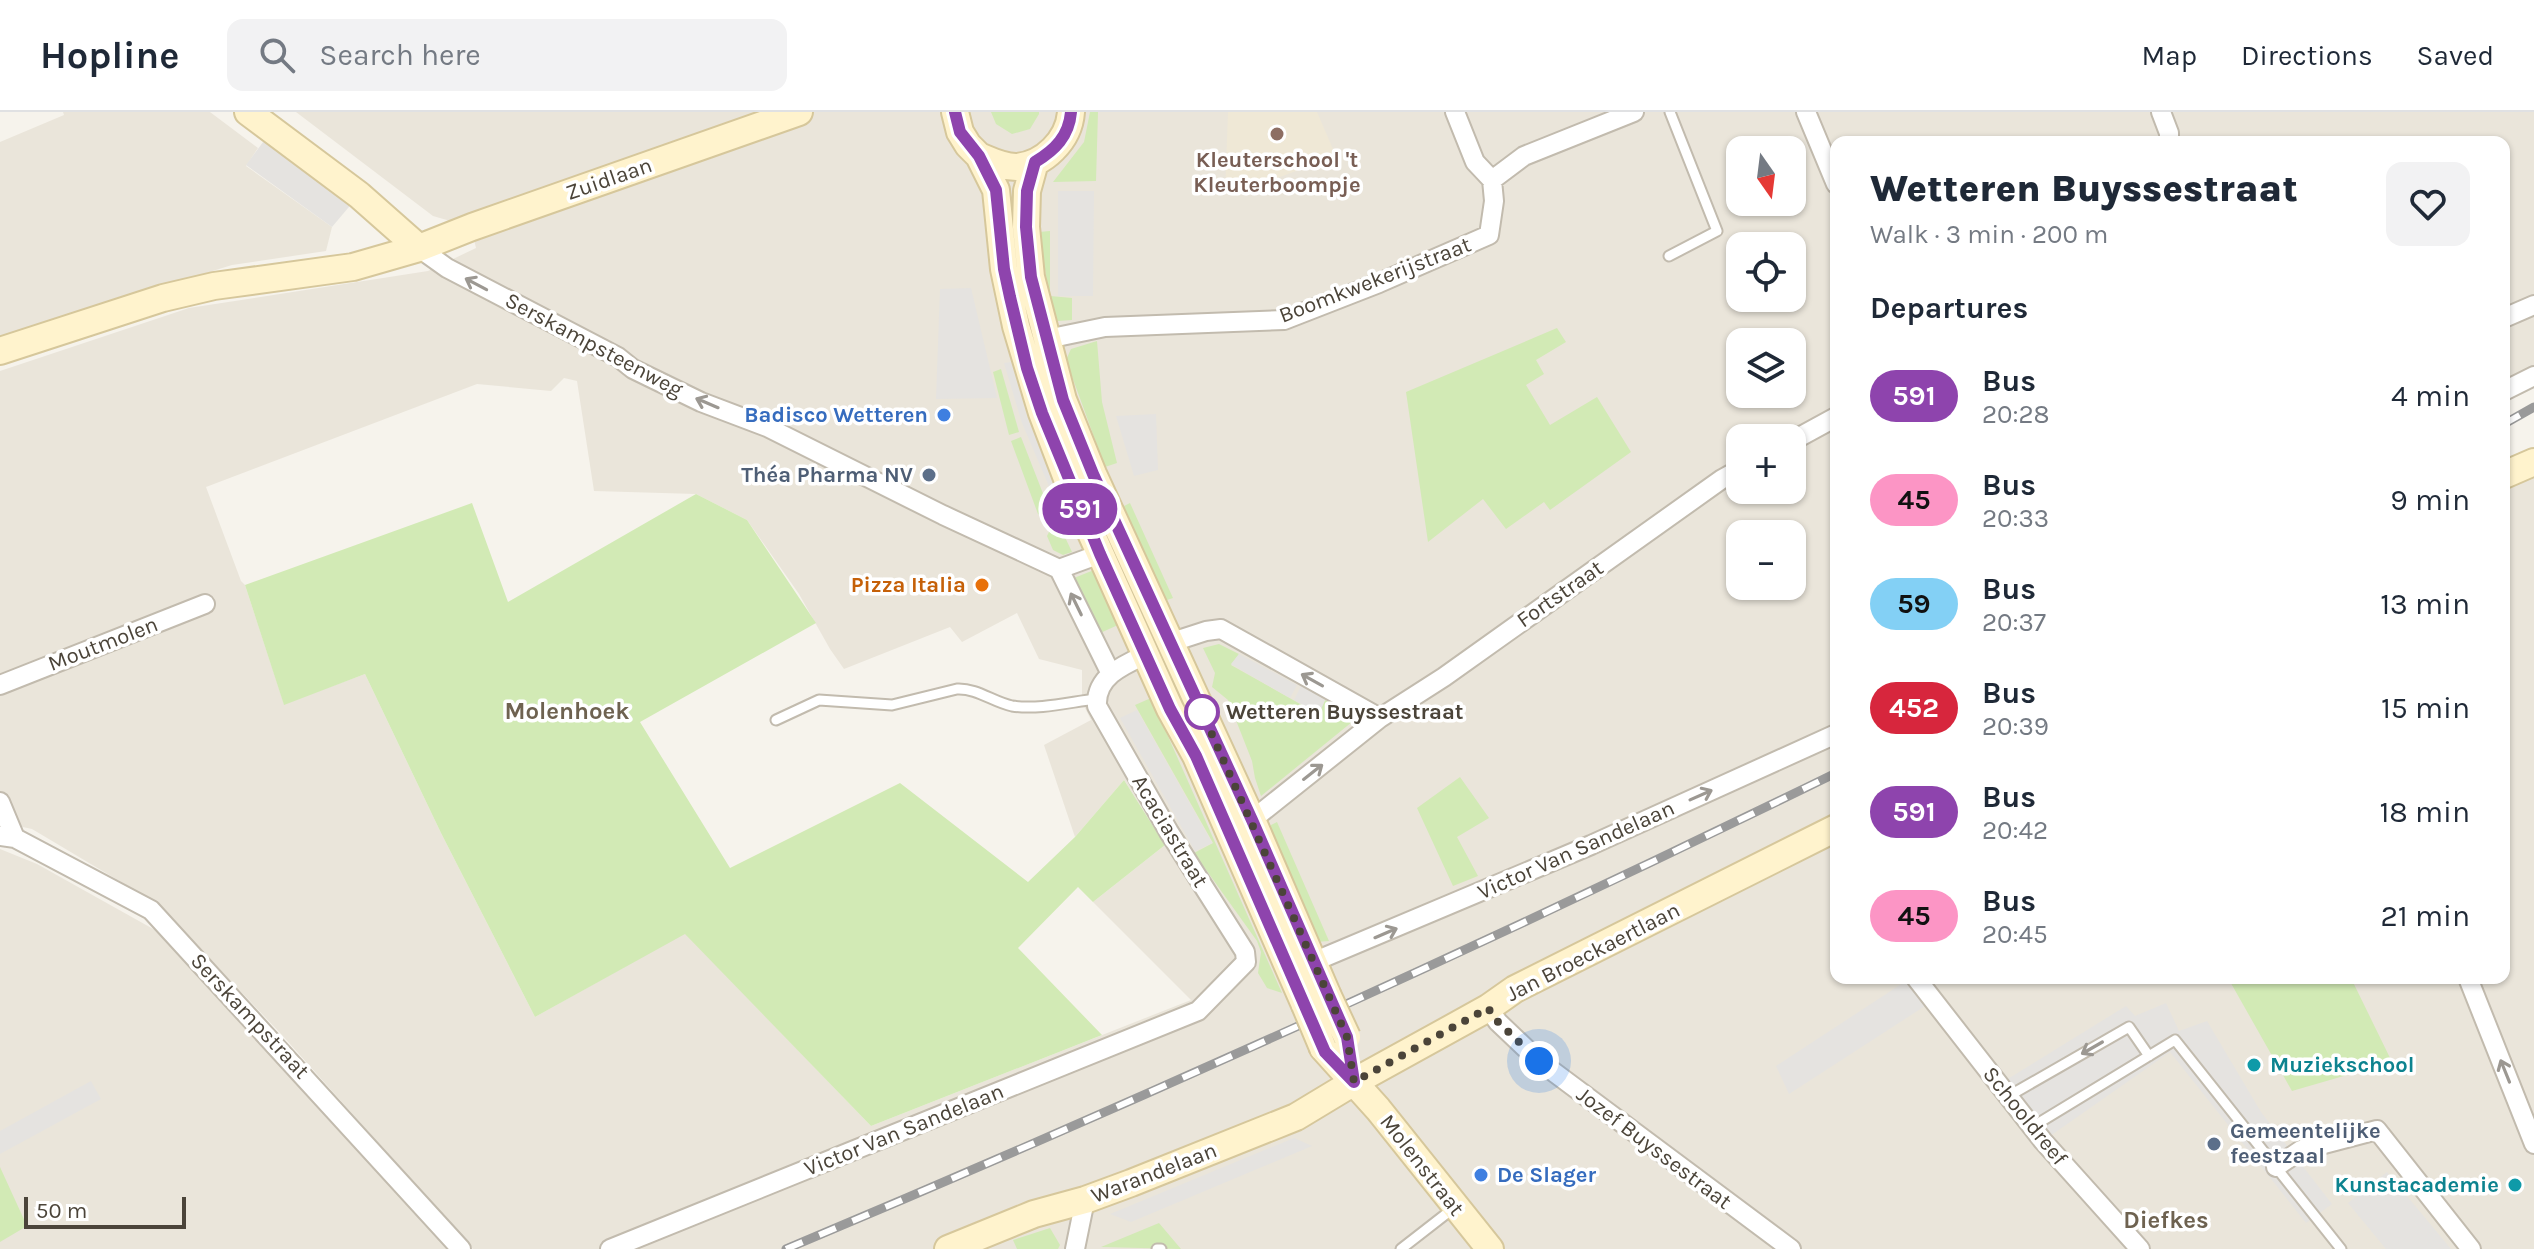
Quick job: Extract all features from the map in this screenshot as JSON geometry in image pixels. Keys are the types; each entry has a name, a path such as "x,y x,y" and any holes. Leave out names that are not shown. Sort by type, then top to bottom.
{"main road":[{"path":"248,112 359,195 419,248"},
{"name":"Zuidlaan","path":"419,248 799,112"},
{"name":"Acaciastraat","path":"955,112 960,132 979,156 996,190 1004,269 1027,368 1069,484 1170,709 1239,824 1313,962 1316,999"},
{"path":"979,156 997,164 1016,167 1035,162 1052,151 1064,136 1071,112"},
{"name":"Acaciastraat","path":"1035,162 1027,191 1026,227 1031,277 1063,400 1169,643 1239,824 1354,1082"},
{"path":"0,351 163,298 253,280 353,267 419,248"},
{"path":"2510,472 2534,462"},
{"name":"Jan Broeckaertlaan","path":"1354,1082 1488,1008 1515,989 1830,831"},
{"name":"Warandelaan","path":"948,1249 1034,1214 1085,1200 1296,1117 1354,1082"},
{"name":"Molenstraat","path":"1354,1082 1490,1249"}],"street":[{"path":"1455,112 1475,162 1492,180 1524,156 1634,112"},
{"path":"1806,112 1830,170"},
{"path":"2161,112 2169,136"},
{"name":"Boomkwekerijstraat","path":"1047,339 1105,327 1284,320 1489,235 1494,201 1492,180"},
{"name":"Serskampsteenweg","path":"419,248 447,268 618,357 633,369 701,402 767,427 1059,569"},
{"path":"2510,315 2534,305"},
{"path":"2510,388 2534,376"},
{"path":"1806,433 1830,420"},
{"name":"Fortstraat","path":"1239,824 1380,718 1444,677 1726,477"},
{"path":"1100,554 1059,569 1111,674"},
{"name":"Moutmolen","path":"0,685 205,604"},
{"path":"1169,643 1221,629 1380,718"},
{"path":"1096,699 1099,688 1111,674 1145,655"},
{"name":"Acaciastraat","path":"1096,699 1145,792 1245,952 1246,962 1198,1011"},
{"name":"Victor Van Sandelaan","path":"1313,962 1591,845 1830,737"},
{"path":"0,802 8,837"},
{"name":"Serskampstraat","path":"8,837 151,910 461,1249"},
{"name":"Schooldreef","path":"1921,984 2007,1097 2140,1249"},
{"path":"2470,984 2534,1144"},
{"name":"Jozef Buyssestraat","path":"1488,1008 1498,1022 1539,1061 1791,1249"},
{"name":"Victor Van Sandelaan","path":"610,1249 1198,1011"},
{"path":"2276,1167 2301,1150 2377,1130 2471,1249"},
{"path":"1075,1249 1085,1200"}],"lane":[{"path":"1669,256 1717,231 1670,112"},
{"path":"776,720 822,700 892,705 957,689 967,689 1018,706 1096,699"},
{"path":"2007,1097 2129,1027 2149,1056"},
{"path":"2032,1127 2175,1040 2341,1249"},
{"path":"1401,1249 1455,1207"}],"shaded area":[{"path":"63,112 210,112 258,148 246,166 332,227 326,251 232,265 0,337 0,142 64,115"},
{"path":"296,112 2534,112 2534,382 2510,395 2510,136 1830,136 1830,984 2510,984 2510,465 2534,452 2534,1249 473,1249 282,1035 158,904 32,829 0,822 0,371 189,308 428,271 476,248 471,227 433,216","holes":["564,378 577,381 594,491 696,494 747,520 799,594 844,669 950,627 962,642 1017,613 1039,659 1082,670 1082,702 1091,720 1044,745 1075,837 1124,780 1165,845 1093,902 1191,1000 871,1126 685,933 535,1017 441,833 365,674 284,704 245,585 206,487 477,384 551,391"]},
{"name":"Kleuterschool 't Kleuterboompje","path":"1228,112 1317,112 1336,156 1237,193 1225,194"},
{"path":"272,130 359,195 332,227 246,165"},
{"path":"1058,191 1094,191 1093,296 1058,296"},
{"path":"971,288 997,398 936,399 940,289"},
{"path":"1011,362 1028,420 1075,531 1069,533 1022,423 1004,363"},
{"path":"1156,414 1158,470 1134,476 1116,416"},
{"path":"1239,654 1297,685 1290,698 1231,664"},
{"path":"1301,686 1325,700 1319,714 1294,700"},
{"path":"1137,710 1212,843 1195,851 1120,718"},
{"path":"0,849 37,864 155,930 448,1249 0,1249"},
{"path":"1901,984 1908,984 1925,1006 1789,1094 1776,1066"},
{"path":"2166,1003 2179,1031 2207,1021 2261,1112 2332,1204 2306,1223 2170,1052 2043,1141 1998,1085 2126,1006 2135,1016"},
{"path":"91,1081 101,1099 0,1154 0,1131"},
{"path":"1294,1138 1312,1146 1131,1222 1110,1214"},
{"path":"2387,1172 2451,1249 2386,1249 2348,1203"}],"green space":[{"path":"991,112 1039,114 1030,129 1012,134 996,124"},
{"path":"1090,112 1098,112 1096,181 1053,182 1084,142"},
{"path":"1050,231 1050,296 1072,298 1072,320 1053,319 1039,232"},
{"path":"1557,328 1566,342 1536,360 1544,374 1526,385 1550,425 1597,397 1631,452 1550,510 1544,502 1506,529 1483,499 1428,542 1406,392"},
{"path":"1097,341 1102,402 1117,463 1105,467 1066,360 1071,349"},
{"path":"1001,369 1019,432 1009,435 993,372"},
{"path":"1021,437 1051,514 1049,521 1038,514 1011,441"},
{"path":"696,494 747,520 816,623 640,722 730,868 900,783 1028,882 1075,837 1124,780 1165,845 1093,902 1078,887 1018,948 1102,1035 871,1126 685,934 535,1017 441,833 365,674 284,705 245,585 472,503 508,602"},
{"path":"1130,503 1173,598 1164,601 1122,507"},
{"path":"1056,518 1072,552 1063,555 1053,550 1047,536"},
{"path":"1094,570 1118,625 1098,634 1074,578"},
{"path":"1219,644 1239,654 1231,665 1318,714 1325,700 1349,712 1352,722 1261,796 1252,761 1228,700 1212,687 1215,673 1203,648"},
{"path":"1151,698 1282,993 1267,988 1258,973 1261,952 1257,941 1194,853 1213,843 1135,705"},
{"path":"1460,777 1489,818 1457,837 1478,876 1453,886 1417,808"},
{"path":"1277,822 1329,941 1316,942 1268,832 1271,825"},
{"path":"2231,984 2354,984 2392,1062 2292,1091"},
{"path":"0,1167 27,1226 0,1242"},
{"path":"1159,1223 1181,1249 1101,1247"},
{"path":"1050,1228 1060,1245 1058,1249 1017,1249 1013,1240"}],"railway":[{"path":"2510,421 2534,407"},
{"path":"786,1249 1051,1136 1315,1018 1576,898 1830,776"}],"bus line":[{"name":"591","path":"955,112 960,132 979,156 996,190 1004,269 1016,326 1042,413 1069,484 1170,709 1196,756 1325,1052 1354,1082 1347,1037 1252,820 1093,474 1063,400 1031,277 1026,227 1027,191 1035,162 1052,151 1064,136 1071,112"}],"place":[{"name":"Kleuterschool 't Kleuterboompje","path":"1277,134"},
{"name":"Badisco Wetteren","path":"944,415"},
{"name":"Théa Pharma NV","path":"929,475"},
{"name":"Pizza Italia","path":"982,585"},
{"name":"Wetteren Buyssestraat","path":"1202,712"},
{"name":"Muziekschool","path":"2254,1065"},
{"name":"Gemeentelijke feestzaal","path":"2214,1144"},
{"name":"De Slager","path":"1481,1175"},
{"name":"Kunstacademie","path":"2515,1185"}],"district":[{"name":"Molenhoek","path":"567,711"},
{"name":"Diefkes","path":"2166,1220"}],"route":[{"path":"1202,712 1347,1037 1354,1082 1488,1008 1498,1022 1539,1061"}]}
